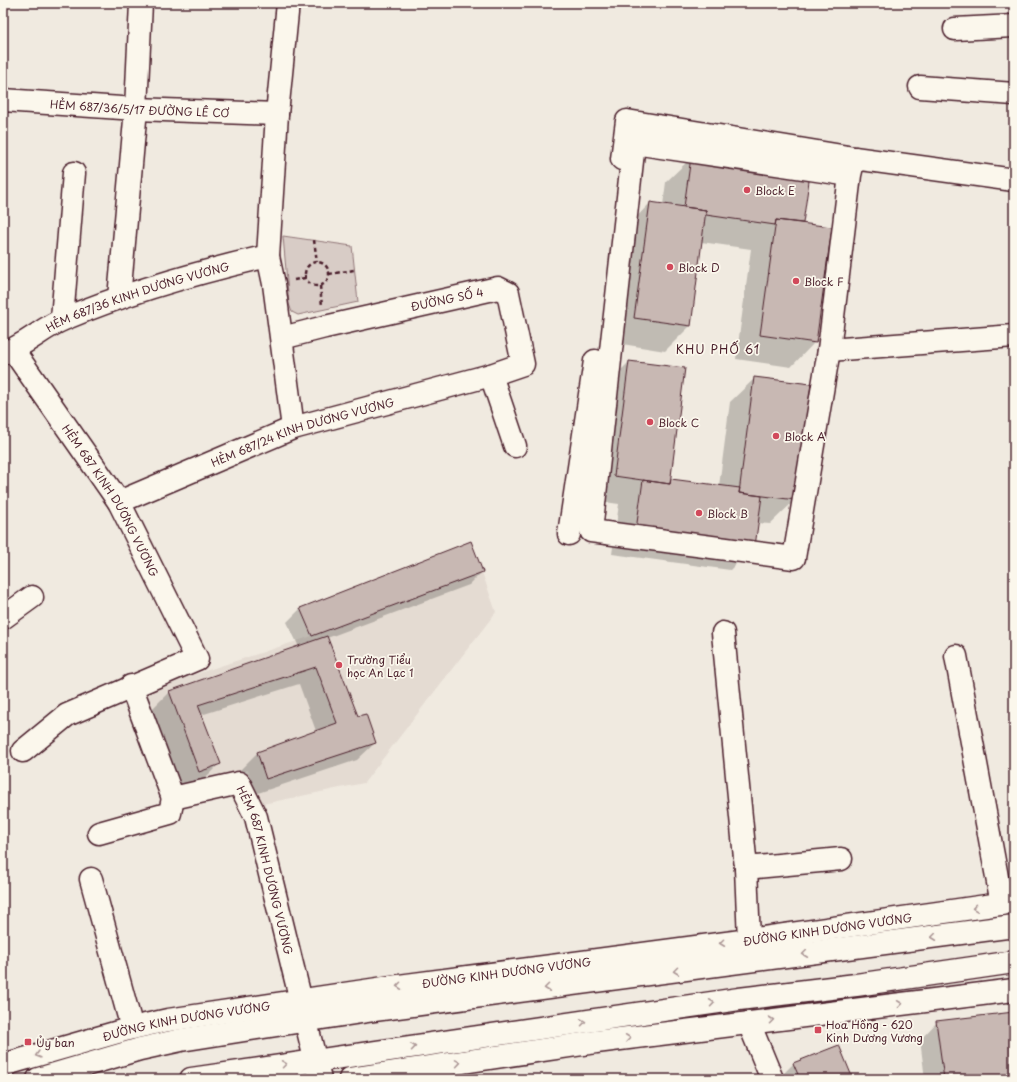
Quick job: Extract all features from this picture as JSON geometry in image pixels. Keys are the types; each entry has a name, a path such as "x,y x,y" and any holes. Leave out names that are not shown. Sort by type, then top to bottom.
{"main road":[{"path":"119,298 136,109 141,3"},
{"path":"288,3 278,114 268,256 274,284 282,338 293,428"},
{"path":"955,29 1014,26"},
{"path":"920,87 1014,94"},
{"name":"HẺM 687/36/5/17 ĐƯỜNG LÊ CƠ","path":"3,100 136,109 278,114"},
{"path":"569,534 596,355 628,121 852,166"},
{"path":"852,166 830,350 794,558 591,531 634,143 852,166 1014,180"},
{"path":"62,319 74,173"},
{"name":"HẺM 687/36 KINH DƯƠNG VƯƠNG","path":"8,352 62,319 194,273 268,256"},
{"name":"ĐƯỜNG SỐ 4","path":"282,338 324,327 498,288 508,293 522,364 491,375"},
{"path":"830,350 1014,336"},
{"name":"HẺM 687 KINH DƯƠNG VƯƠNG","path":"8,352 119,502 197,659 131,686"},
{"path":"491,375 516,446"},
{"name":"HẺM 687/24 KINH DƯƠNG VƯƠNG","path":"119,502 293,428 491,375"},
{"path":"3,618 32,597"},
{"path":"723,633 746,868 749,940"},
{"path":"956,656 1008,903"},
{"path":"23,751 67,714 131,686 173,798 170,813 99,833"},
{"name":"HẺM 687 KINH DƯƠNG VƯƠNG","path":"173,798 239,783 256,817 303,1010"},
{"path":"746,868 841,859"},
{"path":"91,879 132,1028"},
{"name":"ĐƯỜNG KINH DƯƠNG VƯƠNG","path":"38,1079 140,1049 303,1010 391,987 749,940 1008,903"},
{"name":"ĐƯỜNG KINH DƯƠNG VƯƠNG","path":"3,1065 132,1028 168,1020 303,1010 1014,926"},
{"path":"191,1079 318,1069 375,1053 739,999 856,985 1014,962"},
{"path":"856,985 860,1009"},
{"path":"350,1079 379,1077 596,1042 1014,990"},
{"path":"739,999 772,1079"},
{"path":"303,1010 318,1069"}],"path":[{"path":"314,240 317,262"},
{"path":"317,262 326,266 329,274 328,280 322,286 310,285 305,278 305,270 311,264 317,262"},
{"path":"329,274 354,270"}],"shaded area":[{"path":"283,236 352,246 358,302 298,315 292,312 289,304"},
{"name":"Trường Tiểu học An Lạc 1","path":"471,541 496,612 364,783 258,805 248,770 176,787 135,694 312,636 300,608"}],"building":[{"name":"Block E","path":"691,157 810,174 803,223 776,220 775,225 706,215 706,210 684,207"},
{"name":"Block D","path":"650,202 706,210 691,326 634,318"},
{"name":"Block F","path":"776,220 832,227 816,343 760,335"},
{"name":"Block C","path":"629,361 685,368 670,484 614,476"},
{"name":"Block A","path":"754,377 811,384 796,500 739,493"},
{"name":"Block B","path":"671,479 740,488 739,493 762,496 755,546 636,530 643,480 670,484"},
{"path":"471,541 483,572 312,636 300,608"},
{"path":"327,636 358,716 366,714 376,743 266,779 257,752 337,723 316,667 198,705 221,764 199,772 169,691"},
{"path":"1014,1012 1014,1079 944,1079 936,1021"},
{"path":"839,1045 853,1079 800,1079 793,1063"}],"place":[{"name":"Block E","path":"747,190"},
{"name":"Block D","path":"670,267"},
{"name":"Block F","path":"796,281"},
{"name":"Block C","path":"650,422"},
{"name":"Block A","path":"776,436"},
{"name":"Block B","path":"699,513"},
{"name":"Trường Tiểu học An Lạc 1","path":"339,665"},
{"name":"Hoa Hồng - 620 Kinh Dương Vương","path":"818,1030"},
{"name":"Ủy ban","path":"28,1042"}],"district":[{"name":"KHU PHỐ 61","path":"718,349"}]}
